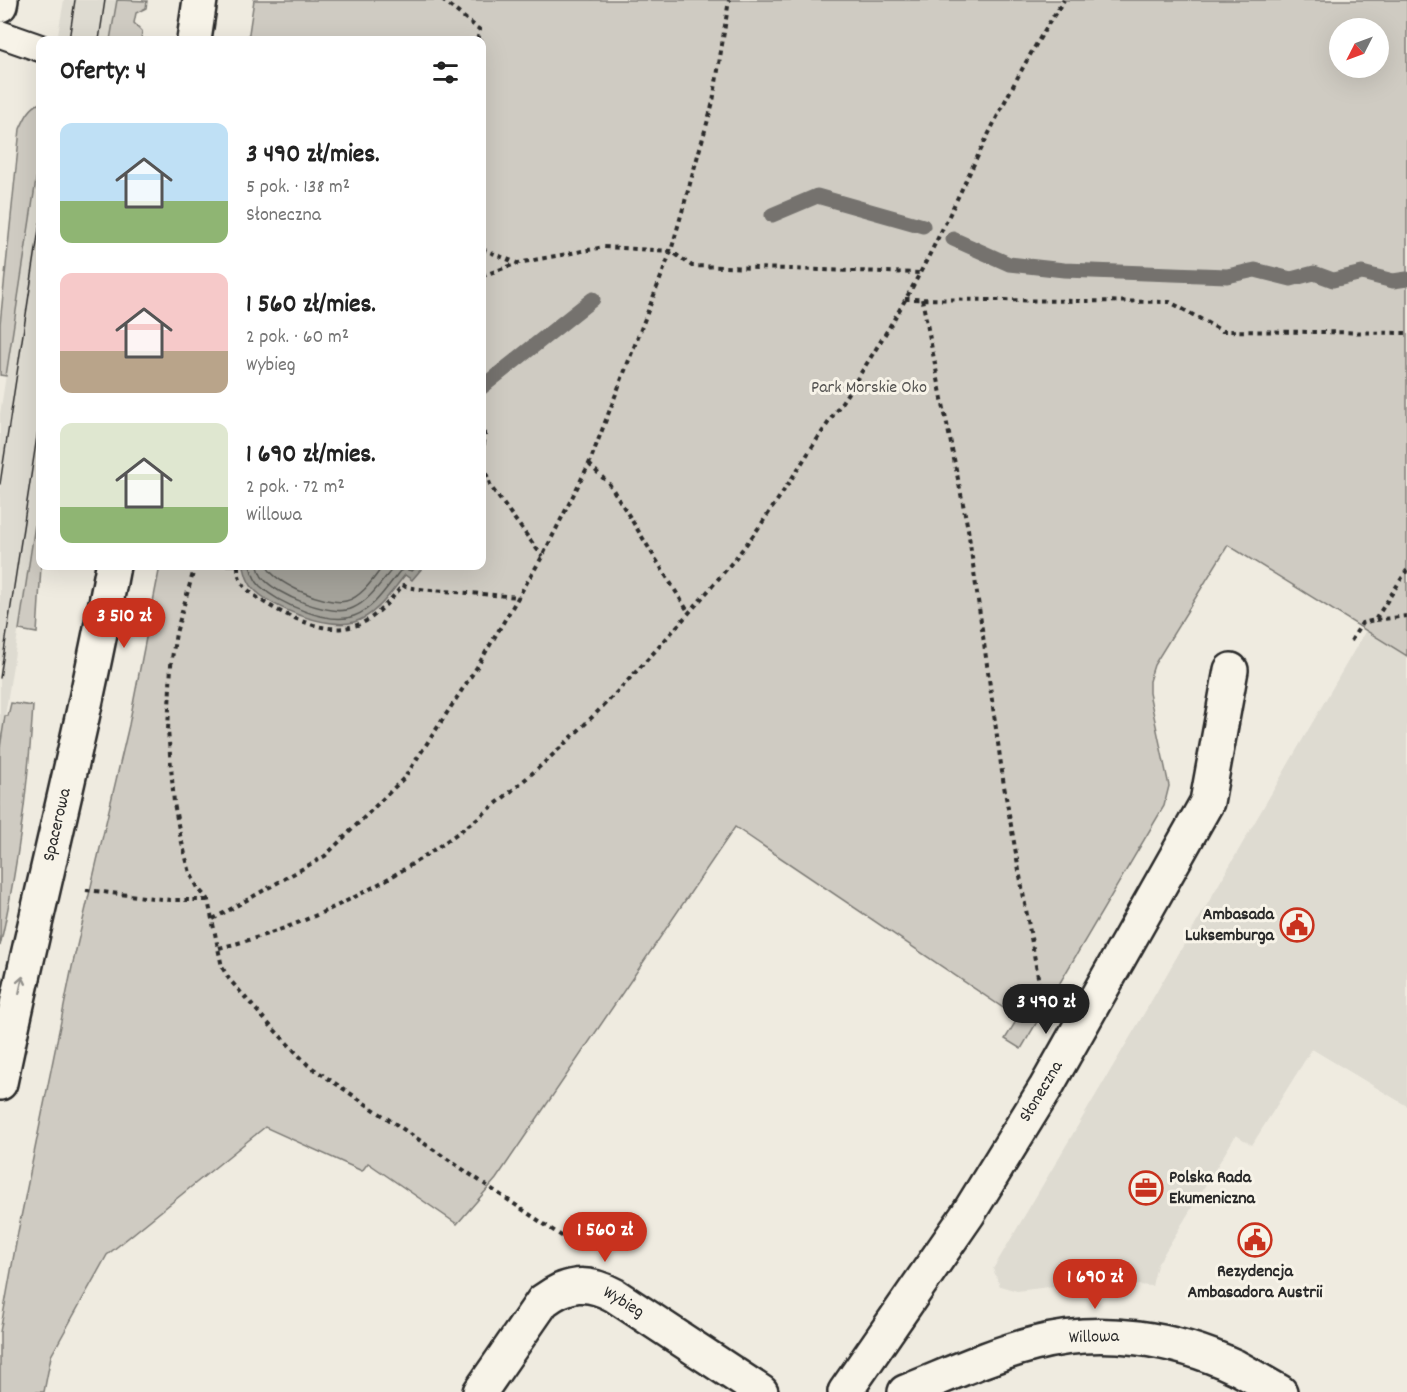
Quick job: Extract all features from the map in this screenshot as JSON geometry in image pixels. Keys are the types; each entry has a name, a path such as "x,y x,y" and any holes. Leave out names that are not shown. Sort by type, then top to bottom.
{"street":[{"path":"0,5 1,0"},
{"path":"195,36 200,0"},
{"name":"Spacerowa","path":"0,1083 24,969 82,723 112,570"},
{"name":"Słoneczna","path":"845,1392 968,1214 1045,1089 1207,802 1231,670"},
{"name":"Wybieg","path":"480,1392 543,1301 570,1286 585,1285 601,1288 614,1295 761,1392"},
{"name":"Willowa","path":"905,1392 1036,1343 1071,1337 1107,1335 1151,1339 1194,1350 1236,1367 1280,1392"}],"lane":[{"path":"0,34 36,47"}],"path":[{"path":"442,0 480,30 478,36"},
{"path":"213,920 325,856 405,777 477,667 542,556 589,464 670,250 713,102 729,0"},
{"path":"219,948 257,938 302,921 398,873 439,848 492,808 557,752 624,685 689,613 762,524 836,412 920,273 1006,97 1064,0"},
{"path":"486,275 518,264 604,247 670,250 692,266 920,273"},
{"path":"486,251 518,264"},
{"path":"905,298 1170,302 1222,331 1407,333"},
{"path":"922,299 968,529 1004,786 1045,1015"},
{"path":"589,464 610,484 689,613"},
{"path":"486,473 491,487 542,556"},
{"path":"194,570 176,633 171,665 168,730 174,803 180,835 190,873 208,900 222,967 229,979 308,1065 581,1250"},
{"path":"238,570 243,585 260,599 298,619 320,627 334,629 362,623 384,606 403,585 419,589 519,597"},
{"path":"1375,620 1407,570"},
{"path":"1351,641 1362,623 1407,616"},
{"path":"78,890 170,900 208,900"}],"shaded area":[{"path":"64,0 117,0 111,36 58,36"},
{"path":"36,180 36,518 0,748 0,414"},
{"path":"1366,630 1407,656 1407,1106 1312,1049 1252,1145 1236,1135 1157,1265 1152,1286 1089,1282 1017,1291 1000,1286 993,1269"}],"green space":[{"path":"117,0 147,1 146,8 136,13 134,23 142,31 141,36 111,36"},
{"name":"Park Morskie Oko","path":"254,0 1407,0 1407,656 1228,545 1154,665 1149,681 1149,693 1169,786 1164,806 1021,1049 1005,1039 1018,1018 735,827 496,1179 457,1224 368,1163 362,1171 265,1127 107,1255 51,1356 44,1392 0,1392 0,1332 72,967 129,725 159,570 486,570 486,36 249,36"},
{"path":"36,105 36,180 6,376 0,375 0,324 20,129"},
{"path":"36,518 36,570 41,570 37,633 19,630"},
{"path":"11,703 33,706 21,827 0,946 0,748 5,716 8,716"}],"water":[{"path":"245,570 421,570 412,580 405,575 369,615 343,624 315,620 285,609 260,595 246,576"}],"waterway":[{"path":"772,215 817,196 923,226"},
{"path":"953,239 1009,264 1064,270 1227,276 1255,270 1291,279 1314,273 1333,280 1362,273 1393,281 1407,279"},
{"path":"486,384 593,299"}],"tram line":[{"path":"70,36 75,0"},
{"path":"100,36 105,0"},
{"path":"0,484 36,249"},
{"path":"0,678 36,443"}],"place":[{"name":"Ambasada Luksemburga","path":"1297,925"},
{"name":"Polska Rada Ekumeniczna","path":"1146,1188"},
{"name":"Rezydencja Ambasadora Austrii","path":"1255,1240"}]}
